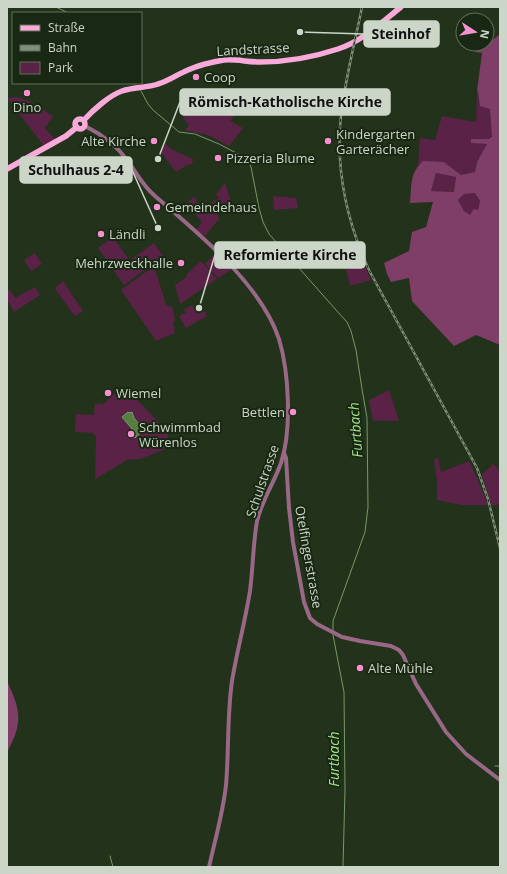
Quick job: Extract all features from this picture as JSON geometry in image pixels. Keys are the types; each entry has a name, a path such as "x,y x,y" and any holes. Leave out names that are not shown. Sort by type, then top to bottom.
{"main road":[{"name":"Landstrasse","path":"84,123 102,103 118,93 159,84 195,67 222,60 255,62 274,61 314,55 338,49 365,36 401,7"},
{"path":"7,169 66,136 76,127 75,123 77,120 81,119 84,123 81,129 76,127"}],"street":[{"name":"Schulstrasse","path":"84,123 116,147 152,193 216,250 239,276 264,306 276,330 285,364 288,404 284,453 261,508 257,524 250,590 235,662 230,698 226,776 222,809 209,867"},
{"name":"Otelfingerstrasse","path":"284,453 286,458 291,527 304,602 309,616 313,622 342,637 391,646 399,650 403,655 416,684 446,732 466,754 500,780"}],"green space":[{"path":"228,89 231,102 239,108 230,121 243,128 229,146 208,135 184,130 189,126 179,110 196,97"},
{"path":"477,91 490,109 492,138 471,143 487,144 477,162 475,172 461,175 444,162 418,165 420,138 435,140 442,116 476,122"},
{"path":"16,97 31,102 53,116 45,128 56,140 44,146 7,98"},
{"path":"166,144 171,149 193,159 192,164 187,165 176,172 160,151"},
{"path":"436,173 456,177 454,192 431,191"},
{"path":"225,183 231,202 216,208 219,219 205,236 196,230 202,222 186,204 194,197 201,209 219,198 216,194"},
{"path":"475,193 480,201 478,210 470,216 464,211 458,200 464,194"},
{"path":"273,196 296,198 298,208 274,210"},
{"path":"113,237 129,260 154,243 163,256 124,285 98,248"},
{"path":"35,253 42,264 31,271 24,260"},
{"path":"216,253 231,270 218,278 205,264"},
{"path":"201,261 217,279 180,304 175,285 187,277 187,274"},
{"path":"364,264 371,280 350,286 346,270"},
{"path":"154,266 166,304 168,307 172,306 175,321 173,322 175,333 156,341 121,290"},
{"path":"63,281 83,311 75,316 55,289"},
{"path":"35,287 40,295 14,312 7,299 7,291 10,290 15,298"},
{"path":"192,305 197,314 205,311 207,316 186,328 179,316 186,313 184,310"},
{"name":"Schwimmbad Würenlos","path":"127,389 168,432 168,444 163,450 140,459 127,460 95,479 96,436 93,433 75,432 76,414 94,415 95,403 97,405 100,403 102,405 115,393 119,397"},
{"path":"389,390 399,421 373,421 369,400"},
{"path":"438,457 441,472 469,461 488,505 462,505 437,500 437,481 434,461"},
{"path":"493,464 498,469 500,475 500,504 492,506 482,475"}],"shaded area":[{"path":"500,29 500,345 476,335 454,346 412,301 409,278 391,282 384,263 409,251 412,232 426,227 433,202 410,203 413,175 423,161 444,162 461,175 475,172 477,162 487,144 471,143 471,139 489,139 492,137 490,109 480,106 477,91 482,53 475,52 495,52 495,38 499,35","holes":["436,173 456,177 454,192 431,191","475,193 480,201 478,210 474,209 470,215 464,211 458,200 464,194"]},
{"path":"128,412 132,412 134,418 144,430 135,438 131,433 133,430 122,417"},
{"path":"7,681 12,691 17,709 18,725 7,752"}],"waterway":[{"name":"Furtbach","path":"56,7 66,12"},
{"name":"Furtbach","path":"141,91 153,110 179,132 195,134 219,144 248,160 251,167 259,208 263,222 269,234 347,322 351,331 356,350 367,418 368,507 365,532 333,621 333,632"},
{"name":"Furtbach","path":"333,635 344,692 345,789 343,867"},
{"path":"495,766 500,766"},
{"path":"110,856 113,867"}],"railway":[{"path":"362,7 346,82 340,127 340,164 350,220 370,272 477,468 488,499 500,548"}],"place":[{"name":"Steinhof","path":"300,32"},
{"name":"Coop","path":"196,77"},
{"name":"Dino","path":"27,93"},
{"name":"Alte Kirche","path":"154,141"},
{"name":"Kindergarten Garterächer","path":"328,141"},
{"name":"Pizzeria Blume","path":"218,158"},
{"name":"Römisch-Katholische Kirche","path":"158,159"},
{"name":"Gemeindehaus","path":"157,207"},
{"name":"Schulhaus 2-4","path":"158,228"},
{"name":"Ländli","path":"101,234"},
{"name":"Mehrzweckhalle","path":"181,263"},
{"name":"Reformierte Kirche","path":"199,308"},
{"name":"Wiemel","path":"108,393"},
{"name":"Bettlen","path":"293,412"},
{"name":"Schwimmbad Würenlos","path":"131,434"},
{"name":"Alte Mühle","path":"360,668"}]}
